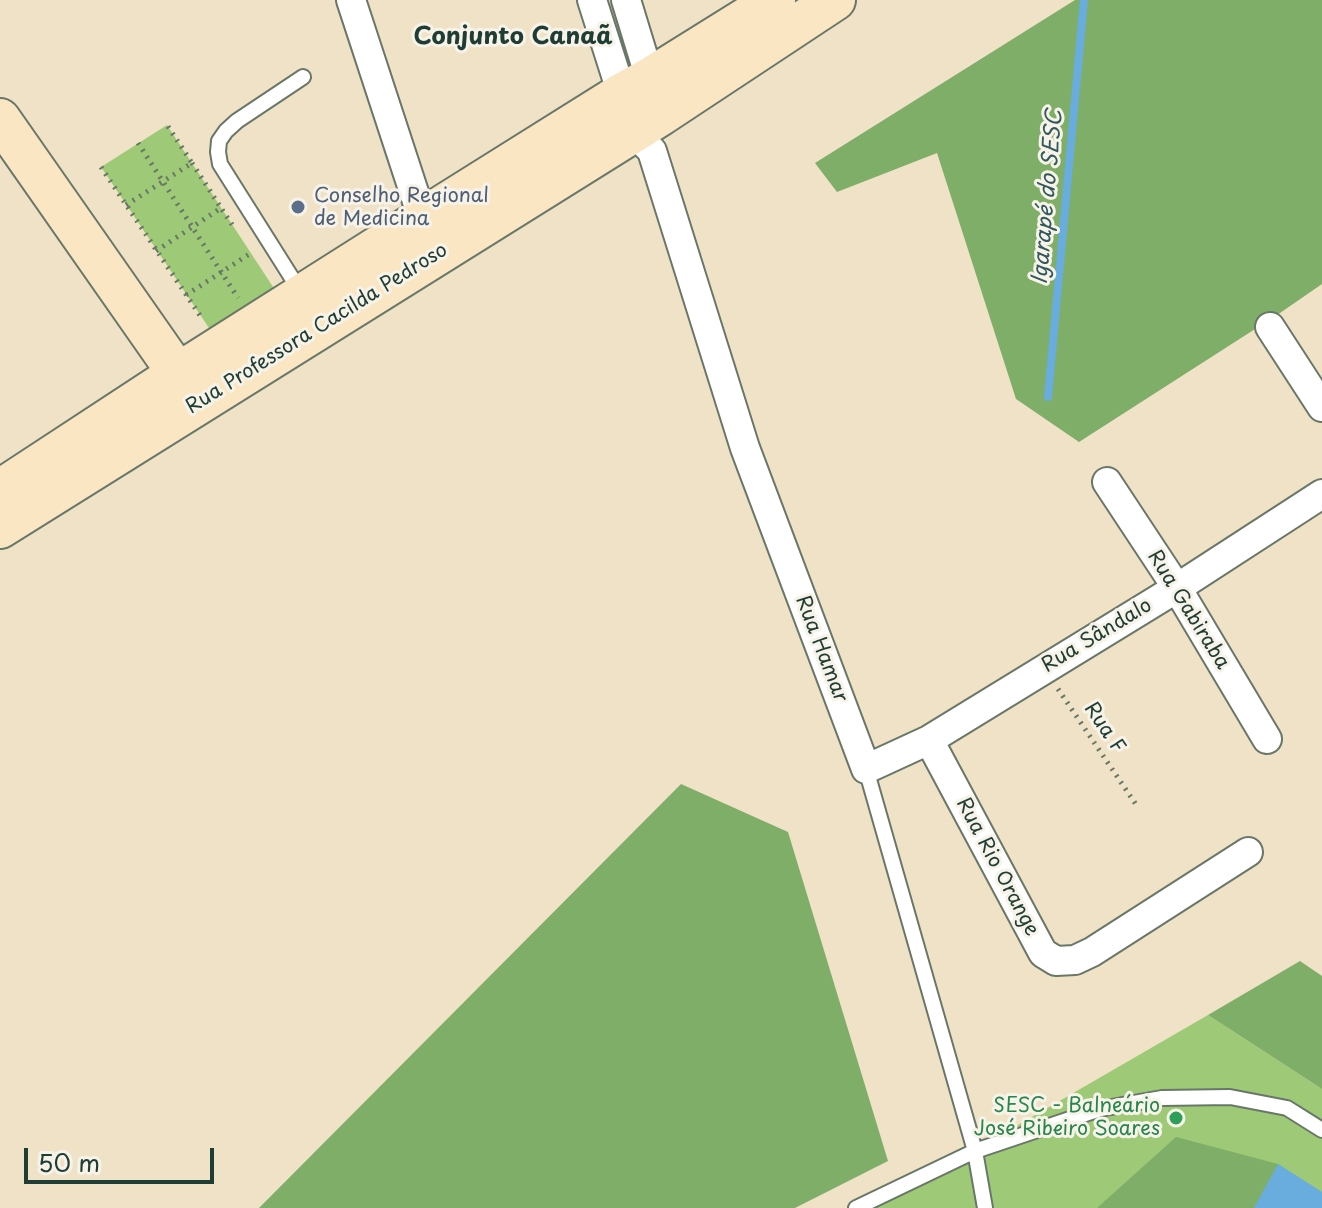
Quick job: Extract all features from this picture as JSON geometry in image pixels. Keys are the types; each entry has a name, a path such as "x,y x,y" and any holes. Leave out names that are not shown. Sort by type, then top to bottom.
{"street":[{"path":"351,0 434,256"},
{"path":"592,0 643,114"},
{"path":"626,0 643,114"},
{"path":"643,114 775,0"},
{"path":"643,114 835,0"},
{"name":"Rua Professora Cacilda Pedroso","path":"0,528 188,388 303,294 423,218 643,114"},
{"name":"Rua Professora Cacilda Pedroso","path":"0,490 434,256 643,114"},
{"name":"Rua Hamar","path":"643,114 745,448 866,769"},
{"path":"0,119 188,388"},
{"path":"1270,327 1322,407"},
{"name":"Rua Gabiraba","path":"1107,482 1177,588 1267,739"},
{"name":"Rua Sândalo","path":"866,769 929,740 1177,588 1322,494"},
{"name":"Rua Rio Orange","path":"929,740 1032,934 1043,953 1056,961 1075,960 1092,952 1248,852"}],"lane":[{"path":"303,77 237,121 219,141 218,152 220,164 303,294"},
{"name":"Rua Hamar","path":"866,769 975,1151 985,1208"},
{"path":"856,1208 975,1151 1100,1109 1162,1098 1230,1097 1287,1108 1322,1130"}],"path":[{"path":"167,125 236,230"},
{"path":"138,143 243,304"},
{"path":"126,205 192,163"},
{"path":"101,167 208,327"},
{"path":"156,251 221,208"},
{"path":"243,242 258,264"},
{"path":"186,295 251,253"},
{"name":"Rua F","path":"1044,669 1137,806"}],"green space":[{"path":"1075,0 1322,0 1322,284 1079,442 1016,399 937,153 837,192 815,163"},
{"path":"167,125 279,296 215,337 101,167"},
{"path":"681,784 788,832 888,1161 795,1208 259,1208"},
{"path":"1300,961 1322,976 1322,1089 1208,1015"},
{"name":"SESC - Balneário José Ribeiro Soares","path":"1208,1015 1322,1089 1322,1208 856,1208 980,1147"},
{"path":"1176,1137 1278,1164 1322,1193 1322,1208 1097,1208"}],"water":[{"path":"1278,1164 1322,1192 1322,1208 1254,1208"}],"waterway":[{"name":"Igarapé do SESC","path":"1048,397 1084,0"}],"place":[{"name":"Conselho Regional de Medicina","path":"298,207"},
{"name":"SESC - Balneário José Ribeiro Soares","path":"1176,1118"}],"district":[{"name":"Conjunto Canaã","path":"513,37"}]}
